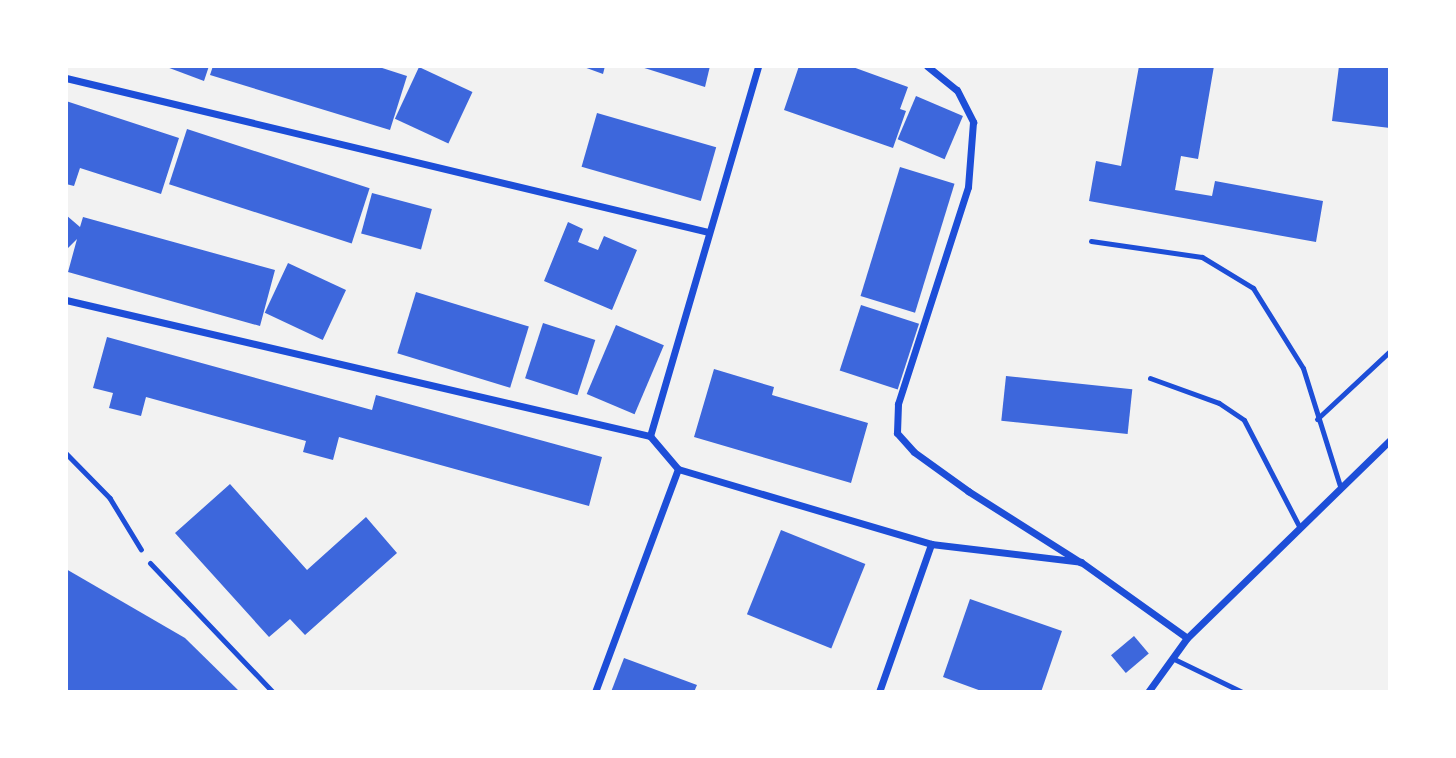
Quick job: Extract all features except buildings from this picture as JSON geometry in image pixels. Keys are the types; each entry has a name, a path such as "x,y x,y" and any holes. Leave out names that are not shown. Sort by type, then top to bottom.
{"street":[{"path":"650,436 758,66"},
{"path":"927,66 957,90 973,122 968,187 898,404 897,433 914,452 968,491 1080,562 1187,638"},
{"path":"66,78 708,232"},
{"path":"66,300 650,436 678,469 932,544 1080,562"},
{"path":"1148,691 1187,638 1340,485 1390,440"},
{"path":"595,691 678,469"},
{"path":"879,691 932,544"}],"lane":[{"path":"1091,241 1202,257 1253,288 1303,368 1340,485"},
{"path":"1317,419 1390,351"},
{"path":"1150,378 1219,403 1244,420 1299,526"},
{"path":"149,563 273,691"},
{"path":"1172,658 1242,691"}],"path":[{"path":"66,453 110,498 149,563"}]}
